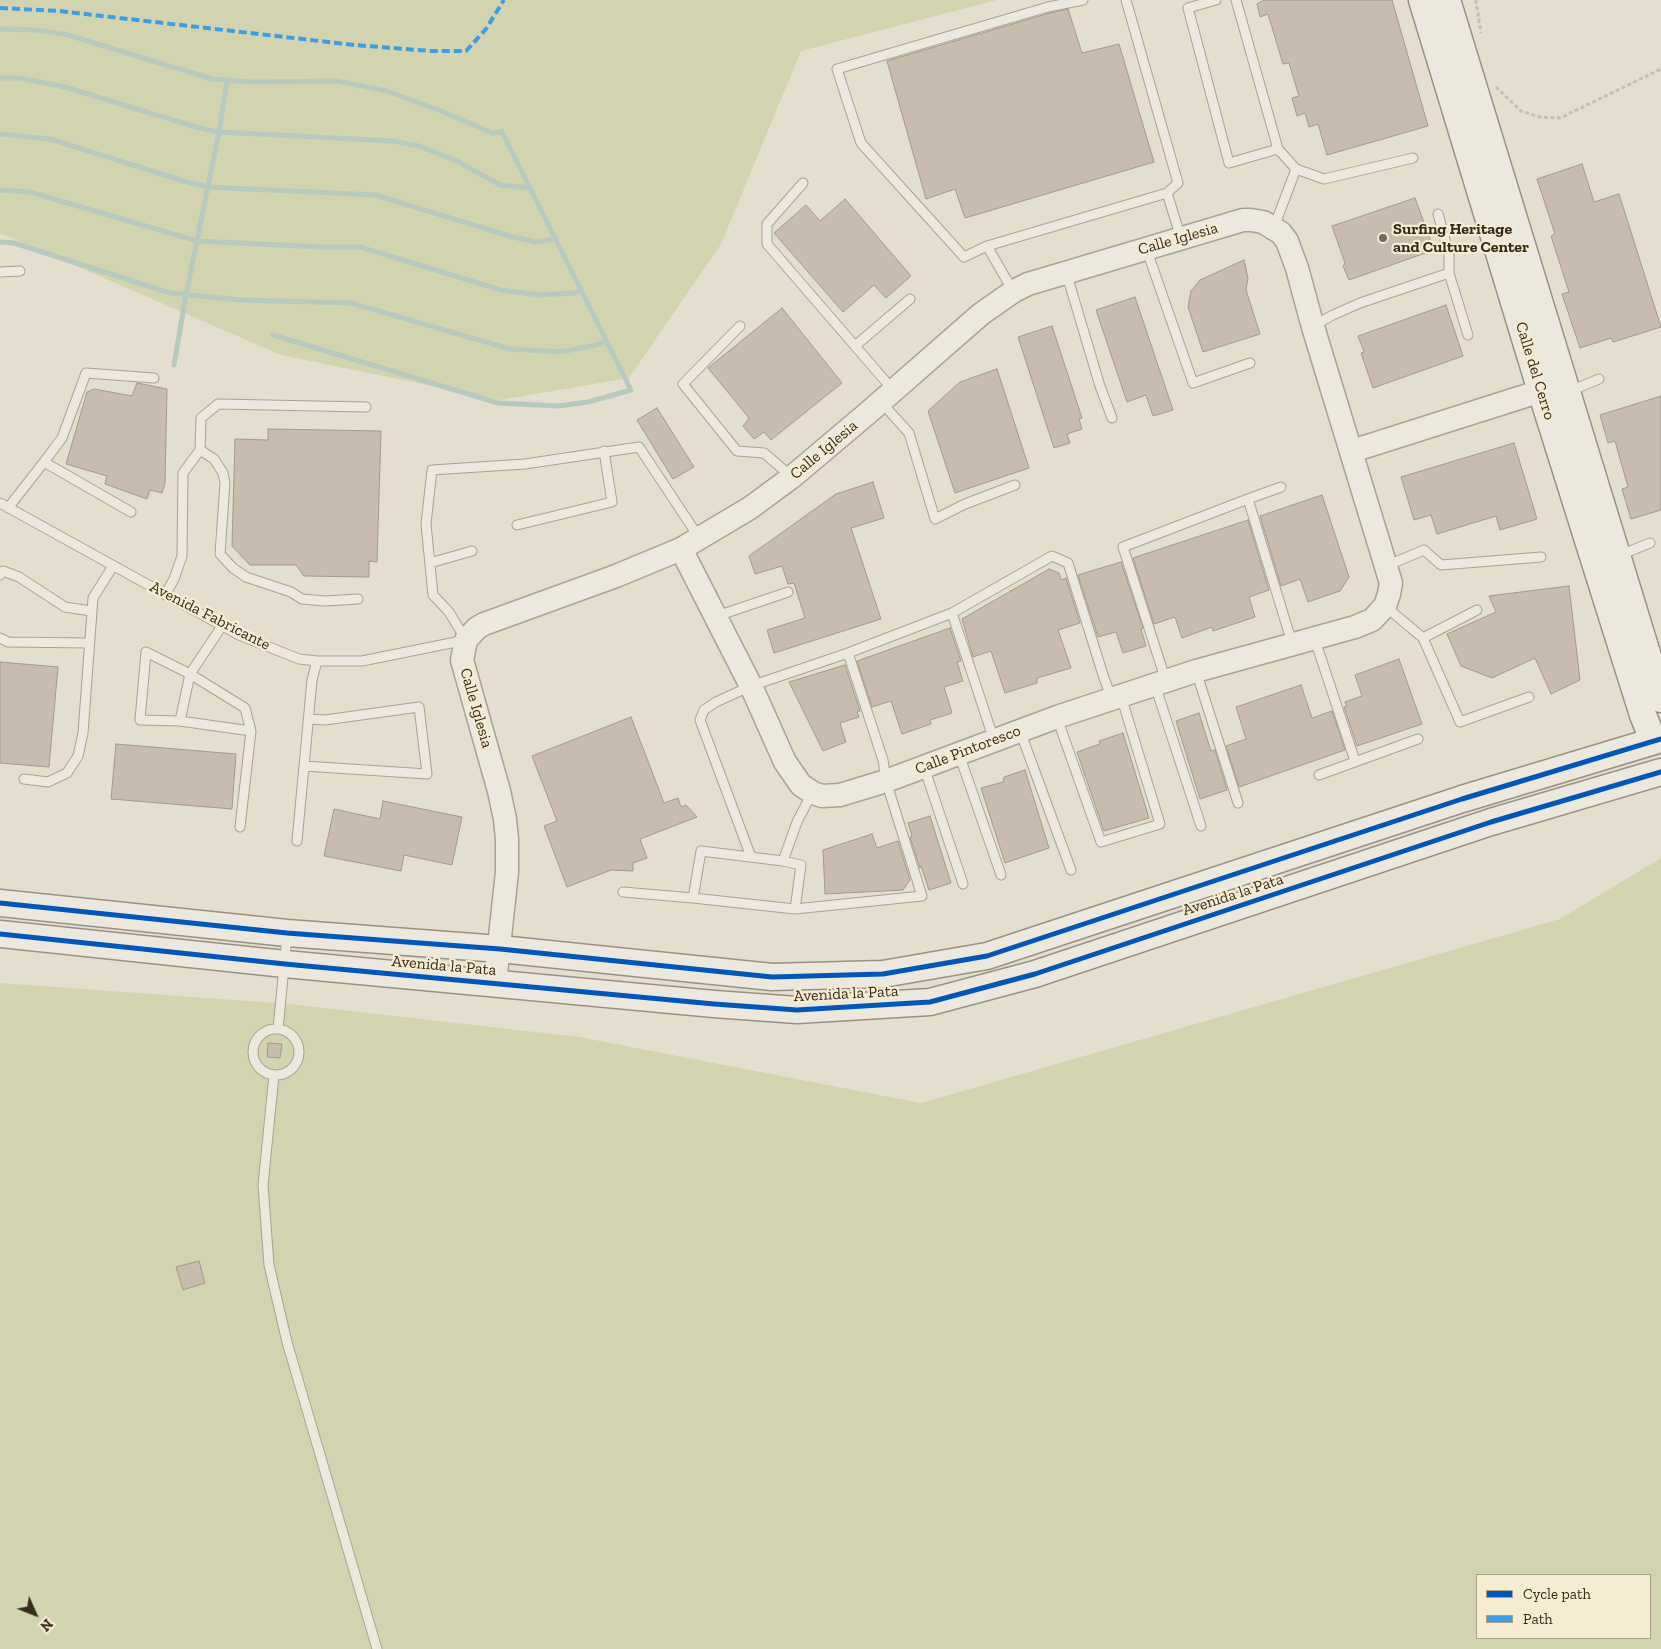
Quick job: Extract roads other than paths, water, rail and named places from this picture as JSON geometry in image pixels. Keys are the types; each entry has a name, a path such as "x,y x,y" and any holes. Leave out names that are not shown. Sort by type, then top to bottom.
{"main road":[{"name":"Calle del Cerro","path":"1422,0 1541,391 1643,715 1658,741"},
{"name":"Calle del Cerro","path":"1447,0 1661,699"},
{"name":"Avenida la Pata","path":"0,903 287,933 500,949 772,977 883,974 987,956 1462,799 1658,741"},
{"name":"Avenida la Pata","path":"0,934 285,964 714,1004 797,1010 930,1002 1035,974 1491,822 1661,772"}],"street":[{"name":"Calle Iglesia","path":"496,983 507,872 505,819 499,791 462,660 466,640 478,628 484,624 616,576 691,544 750,508 792,477 981,314 1014,291 1028,284 1066,272 1242,220 1263,222 1274,227"},
{"path":"1274,227 1281,233 1291,252 1386,566 1390,583 1385,606"},
{"path":"1352,451 1541,391"},
{"path":"691,544 716,616 792,773 801,785 813,793"},
{"name":"Calle Pintoresco","path":"813,793 822,796 840,795 924,767 1057,717 1196,671 1315,640 1355,627 1372,620 1385,606"}],"lane":[{"path":"1083,0 1048,7 836,69 861,143 964,257 987,246 1167,193 1178,183 1126,0"},
{"path":"1216,0 1188,8 1229,162 1278,149"},
{"path":"1236,0 1278,149 1296,169 1324,179 1413,158"},
{"path":"1274,227 1296,169"},
{"path":"803,183 767,224 767,244 855,346 887,396 909,433 935,519 966,504 1015,485"},
{"path":"1167,193 1182,238"},
{"path":"1438,214 1449,254 1449,273 1468,335"},
{"path":"987,246 1014,291"},
{"path":"1146,248 1193,383 1250,363"},
{"path":"0,272 20,271"},
{"path":"1066,272 1100,386 1112,418"},
{"path":"1312,326 1360,303 1449,273"},
{"path":"855,346 910,299"},
{"path":"740,326 683,384 737,451 764,453 792,477"},
{"path":"4,506 44,462 62,438 86,373 154,378"},
{"path":"1567,392 1599,379"},
{"path":"166,595 182,556 183,474 200,450 201,418 218,404 366,407"},
{"path":"466,640 449,612 433,596 426,524 432,470 525,464 639,447 691,544"},
{"path":"200,450 214,459 223,473 225,483 220,554 233,568 246,577 291,592 302,599 325,601 358,599"},
{"path":"517,525 612,502 604,452"},
{"path":"44,462 131,512"},
{"path":"1201,826 1123,547 1281,487"},
{"path":"1248,500 1293,646"},
{"name":"Avenida Fabricante","path":"4,506 238,635 299,659 362,661 466,640"},
{"path":"1617,556 1650,543"},
{"path":"1386,566 1424,550 1441,565 1541,557"},
{"path":"430,563 472,551"},
{"path":"751,857 700,720 704,710 751,686 952,613 1052,556 1068,563 1104,678 1116,698 1160,824 1101,842 1057,717"},
{"path":"24,779 48,782 67,773 78,756 83,732 88,682 93,598 113,566"},
{"path":"0,575 3,571 19,577 65,607 91,611"},
{"path":"716,616 788,592"},
{"path":"1385,606 1423,638 1460,722 1529,697"},
{"path":"1423,638 1478,610"},
{"path":"952,613 994,740"},
{"path":"180,721 190,674 222,626"},
{"path":"0,638 8,642 89,643"},
{"path":"1315,640 1355,761"},
{"path":"240,827 251,731 246,708 190,674 146,652 140,720 180,721 251,731"},
{"path":"622,892 795,909 922,896 886,780 883,760 848,652"},
{"path":"297,841 312,680 317,661"},
{"path":"1196,671 1238,803"},
{"path":"304,766 427,774 419,707 325,720 308,719"},
{"path":"1020,730 1070,870"},
{"path":"1319,775 1418,739"},
{"path":"959,754 1001,875"},
{"path":"924,767 963,884"},
{"path":"783,862 796,822 813,793"},
{"path":"693,898 701,851 801,865 795,909"},
{"path":"278,1029 287,933"},
{"path":"278,1029 289,1033 294,1038 299,1052 294,1066 288,1071 274,1075 266,1073 255,1063 253,1048 261,1034 268,1030 278,1029"},
{"path":"274,1075 262,1185 269,1266 287,1342 377,1649"}],"waterway":[{"path":"0,29 36,30 68,35 212,79 253,82 337,81 387,91 492,133 502,132 631,390 588,402 559,406 498,403 273,335"},
{"path":"0,78 20,78 65,87 196,127 219,132 393,141 419,146 457,161 500,185 530,188"},
{"path":"174,365 227,81"},
{"path":"0,134 50,139 208,187 375,195 513,237 536,242 556,239"},
{"path":"0,190 30,192 197,241 360,247 501,290 539,295 575,293 581,290"},
{"path":"0,242 14,243 170,293 241,300 351,303 510,349 561,352 596,345 606,341"}],"place":[{"name":"Surfing Heritage and Culture Center","path":"1383,238"}]}
